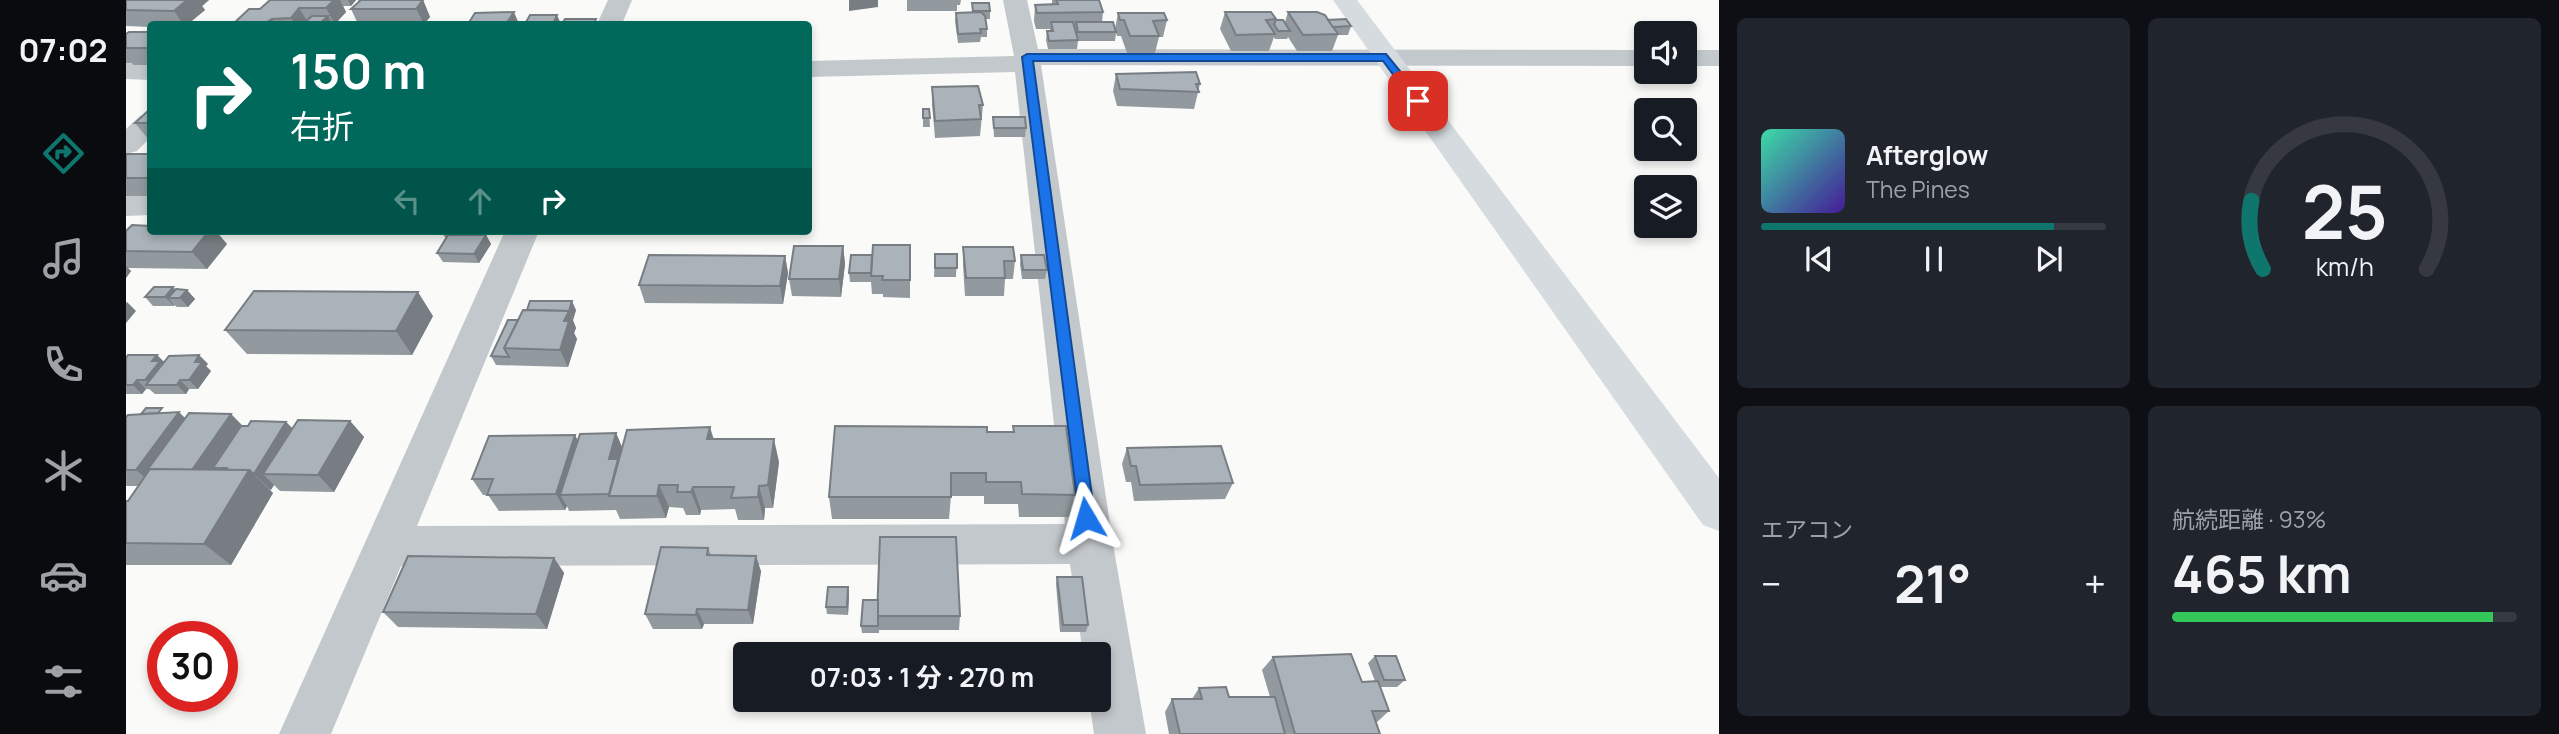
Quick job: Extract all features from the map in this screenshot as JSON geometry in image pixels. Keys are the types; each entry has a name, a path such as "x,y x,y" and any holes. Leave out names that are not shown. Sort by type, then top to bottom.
{"street":[{"path":"611,21 620,0"},
{"path":"1015,0 1027,61 1090,544 1120,734"},
{"path":"1345,0 1719,512"},
{"path":"812,69 1027,61 1634,58"},
{"path":"1697,58 1719,58"},
{"path":"126,71 147,72"},
{"path":"126,145 147,125"},
{"path":"126,205 147,205"},
{"path":"305,734 520,235"},
{"path":"386,546 1090,544"}],"building":[{"path":"126,0 187,0 174,11 126,10"},
{"path":"270,0 334,0 326,8 299,8 291,18 236,21 249,9 260,9"},
{"path":"361,0 423,0 416,9 351,9"},
{"path":"1056,0 1099,0 1103,12 1037,13 1035,5 1058,4"},
{"path":"972,3 989,3 990,11 973,11"},
{"path":"514,12 508,21 470,21 475,13"},
{"path":"981,12 985,16 987,29 980,29 981,33 958,34 956,13"},
{"path":"1225,12 1271,12 1276,19 1266,20 1275,34 1236,35"},
{"path":"1288,12 1317,12 1325,15 1338,34 1303,35"},
{"path":"1118,13 1164,13 1167,20 1153,21 1159,36 1130,36"},
{"path":"530,15 557,15 554,21 527,21"},
{"path":"312,16 328,16 322,21 306,21"},
{"path":"565,19 596,19 595,21 564,21"},
{"path":"1346,19 1351,26 1333,27 1328,20"},
{"path":"1276,20 1283,20 1290,31 1278,31 1274,24"},
{"path":"1051,22 1073,22 1078,40 1049,41 1047,31 1053,31"},
{"path":"1076,22 1113,22 1116,32 1078,32"},
{"path":"147,32 147,48 126,48 126,34"},
{"path":"1196,72 1200,84 1196,84 1199,92 1120,89 1116,74"},
{"path":"978,86 983,105 979,105 981,119 935,121 932,87"},
{"path":"923,109 929,109 930,118 923,118"},
{"path":"147,112 147,123 135,123"},
{"path":"993,117 1025,117 1026,128 994,128"},
{"path":"126,154 147,154 147,178 126,178"},
{"path":"132,225 147,226 147,235 206,235 192,252 126,251 126,231"},
{"path":"448,235 486,235 474,254 437,253"},
{"path":"873,245 910,245 910,280 882,280 883,276 871,276"},
{"path":"794,246 843,246 839,279 789,279"},
{"path":"963,247 1013,247 1015,261 1004,261 1005,278 966,278"},
{"path":"935,254 957,254 957,268 935,268"},
{"path":"649,255 785,256 780,286 639,285"},
{"path":"851,255 872,255 871,273 849,273"},
{"path":"1021,255 1044,255 1047,270 1023,270"},
{"path":"154,287 173,287 165,297 145,297"},
{"path":"176,289 187,290 180,298 168,298"},
{"path":"254,291 418,292 396,331 225,330"},
{"path":"530,301 572,301 569,311 527,310"},
{"path":"523,310 569,311 564,321 569,321 560,350 504,348"},
{"path":"508,320 518,320 504,348 509,357 491,356"},
{"path":"128,355 157,355 152,361 160,361 145,380 126,385"},
{"path":"199,355 195,362 202,362 189,380 180,380 177,385 146,385 169,356"},
{"path":"146,408 162,408 158,413 141,414"},
{"path":"179,412 136,470 126,470 126,417"},
{"path":"189,413 231,414 192,470 148,469"},
{"path":"298,420 350,421 318,475 263,474"},
{"path":"251,421 286,422 254,474 249,470 213,468 241,426 248,426"},
{"path":"835,426 987,427 987,432 1014,432 1013,426 1066,426 1075,495 1022,494 1021,482 986,482 986,473 951,473 951,497 829,497"},
{"path":"710,427 707,439 774,439 768,485 759,486 758,497 731,498 734,487 693,487 691,492 677,492 678,485 659,485 657,496 609,496 627,430"},
{"path":"616,433 609,459 618,459 609,494 560,495 580,434"},
{"path":"575,435 556,494 487,495 493,479 472,479 489,436"},
{"path":"1221,446 1233,483 1140,485 1136,466 1131,466 1127,448"},
{"path":"150,469 249,470 204,544 126,543 126,501"},
{"path":"880,537 956,537 960,616 877,616"},
{"path":"661,547 708,548 707,555 756,556 748,610 697,609 696,615 645,614"},
{"path":"408,556 554,558 536,614 383,612"},
{"path":"1057,577 1082,577 1088,625 1063,625"},
{"path":"828,587 848,587 847,607 826,607"},
{"path":"863,600 878,600 878,626 861,626"},
{"path":"1351,654 1362,682 1378,681 1389,711 1372,711 1380,734 1295,734 1273,657"},
{"path":"1375,656 1396,656 1405,680 1384,680"},
{"path":"1226,687 1229,697 1275,697 1285,734 1180,734 1172,699 1202,699 1199,688"}],"route":[{"path":"1086,518 1027,57 1386,58 1418,101"}]}
